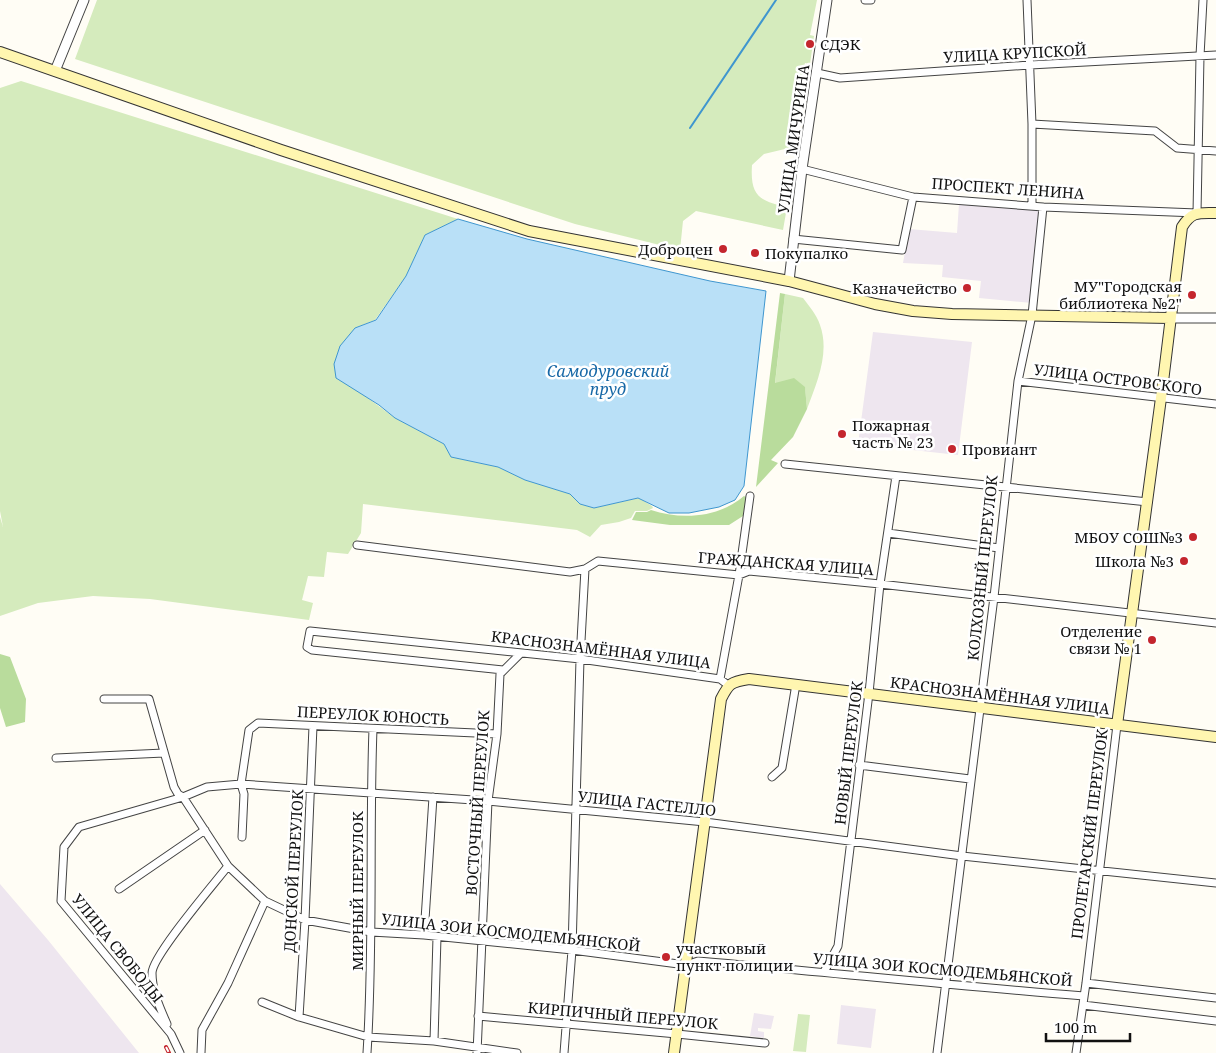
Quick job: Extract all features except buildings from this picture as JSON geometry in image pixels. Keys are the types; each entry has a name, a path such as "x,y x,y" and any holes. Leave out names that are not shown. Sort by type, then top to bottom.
{"main road":[{"path":"0,52 281,150 529,231 789,281 875,304 913,311 952,314 1170,318"},
{"name":"ПРОСПЕКТ ЛЕНИНА","path":"1197,213 1216,213"},
{"name":"ПРОЛЕТАРСКИЙ ПЕРЕУЛОК","path":"1117,724 1148,502 1182,227 1188,218 1197,213"},
{"name":"КРАСНОЗНАМЁННАЯ УЛИЦА","path":"724,682 749,679 796,684 1216,737"},
{"path":"674,1053 720,700 724,682"}],"street":[{"path":"55,72 84,0"},
{"name":"УЛИЦА МИЧУРИНА","path":"789,281 802,169 827,0"},
{"path":"865,0 871,0"},
{"path":"1027,0 1032,124 1032,206"},
{"path":"1197,213 1203,0"},
{"name":"УЛИЦА КРУПСКОЙ","path":"817,74 840,78 1216,55"},
{"path":"1032,124 1155,131 1177,148 1216,151"},
{"name":"ПРОСПЕКТ ЛЕНИНА","path":"802,169 913,197 1043,207 1197,213"},
{"path":"793,239 902,250 913,197"},
{"name":"КОЛХОЗНЫЙ ПЕРЕУЛОК","path":"937,1053 994,597 1018,381 1032,316 1043,207"},
{"path":"1170,318 1216,318"},
{"name":"УЛИЦА ОСТРОВСКОГО","path":"1018,381 1216,404"},
{"path":"785,464 1148,502"},
{"name":"НОВЫЙ ПЕРЕУЛОК","path":"824,972 838,946 859,765 870,693 880,584 896,476"},
{"path":"724,682 750,496"},
{"path":"888,533 999,548"},
{"name":"ГРАЖДАНСКАЯ УЛИЦА","path":"357,545 570,572 585,569 598,561 739,575 749,571 880,584 1216,624"},
{"path":"564,1053 572,950 580,659 585,569"},
{"name":"КРАСНОЗНАМЁННАЯ УЛИЦА","path":"503,670 312,650 307,647 307,643 310,631 580,659 724,682"},
{"path":"503,670 520,654"},
{"name":"ВОСТОЧНЫЙ ПЕРЕУЛОК","path":"477,1050 488,801 497,734 500,674 503,670"},
{"path":"772,777 782,768 796,684"},
{"name":"УЛИЦА ЗОИ КОСМОДЕМЬЯНСКОЙ","path":"104,700 149,699 174,787 183,797 228,866 265,901 305,920 371,932 424,935 572,950 686,965 698,961 944,985 1084,996"},
{"name":"ПЕРЕУЛОК ЮНОСТЬ","path":"241,784 249,730 258,724 497,734"},
{"name":"ПРОЛЕТАРСКИЙ ПЕРЕУЛОК","path":"1076,1053 1117,724"},
{"name":"ДОНСКОЙ ПЕРЕУЛОК","path":"299,1017 313,726"},
{"name":"МИРНЫЙ ПЕРЕУЛОК","path":"367,1053 371,932 373,729"},
{"path":"56,758 164,753"},
{"path":"859,765 970,779"},
{"path":"241,784 244,794 242,838"},
{"name":"УЛИЦА ГАСТЕЛЛО","path":"79,827 208,788 241,784 488,801 704,822 962,856 1216,883"},
{"path":"424,935 433,797"},
{"name":"УЛИЦА СВОБОДЫ","path":"79,827 64,847 60,901 171,1034 180,1053"},
{"path":"119,890 205,830"},
{"path":"171,1034 156,1001 151,971 167,943 228,866"},
{"path":"201,1053 202,1030 228,983 265,901"},
{"path":"434,1041 437,937"},
{"name":"УЛИЦА ЗОИ КОСМОДЕМЬЯНСКОЙ","path":"1086,983 1216,998"},
{"path":"262,1002 299,1017 368,1037 434,1041 477,1050 517,1053"},
{"name":"УЛИЦА ЗОИ КОСМОДЕМЬЯНСКОЙ","path":"1083,1005 1216,1021"},
{"name":"КИРПИЧНЫЙ ПЕРЕУЛОК","path":"478,1016 765,1043"}],"shaded area":[{"path":"959,204 1040,210 1032,303 979,298 981,281 942,277 943,265 903,263 909,229 957,233"},
{"path":"873,332 972,342 958,455 858,444"},
{"path":"0,884 48,940 139,1053 0,1053"},
{"path":"841,1005 876,1009 871,1048 837,1044"},
{"path":"754,1013 774,1016 771,1029 758,1028 758,1031 764,1032 764,1038 750,1036"}],"green space":[{"path":"97,0 817,0 810,35 814,36 810,64 805,63 789,148 764,154 752,165 753,184 758,195 769,202 787,207 783,230 696,211 683,221 680,250 575,224 75,59"},
{"path":"21,81 458,219 425,235 406,276 375,320 355,328 361,393 395,418 444,444 451,457 498,467 525,480 570,494 580,504 594,508 639,498 653,508 647,511 635,511 631,518 619,522 601,525 590,537 577,530 363,504 361,533 348,554 327,552 324,577 308,576 302,600 313,603 309,620 150,599 93,596 38,603 0,616 0,517 3,527 0,511 0,88"},
{"path":"780,293 785,294 775,383 794,378 805,387 807,409 793,437 771,460 778,463 756,487"},
{"path":"785,294 803,298 817,318 823,336 824,346 821,367 807,409 805,388 775,384"},
{"path":"744,496 746,497 743,516 729,525 670,525 632,520 636,512 651,510 687,516 711,513 723,509"},
{"path":"0,654 10,657 26,699 25,722 6,727 0,708"},
{"path":"798,1014 810,1015 806,1052 793,1051"}],"water":[{"name":"Самодуровский пруд","path":"458,219 527,239 710,281 766,291 744,486 735,500 719,507 689,513 669,513 638,498 594,508 580,504 570,494 525,480 498,467 451,457 444,444 395,418 379,405 336,378 334,364 340,346 355,328 376,320 406,276 425,235"}],"waterway":[{"path":"690,128 776,0"}],"railway":[{"path":"166,1047 169,1053"}],"place":[{"name":"СДЭК","path":"810,44"},
{"name":"Доброцен","path":"723,249"},
{"name":"Покупалко","path":"755,253"},
{"name":"Казначейство","path":"967,288"},
{"name":"МУ\"Городская библиотека №2\"","path":"1192,295"},
{"name":"Пожарная часть № 23","path":"842,434"},
{"name":"Провиант","path":"952,449"},
{"name":"МБОУ СОШ№3","path":"1193,537"},
{"name":"Школа №3","path":"1184,561"},
{"name":"Отделение связи № 1","path":"1152,640"},
{"name":"участковый пункт полиции","path":"666,957"}]}
